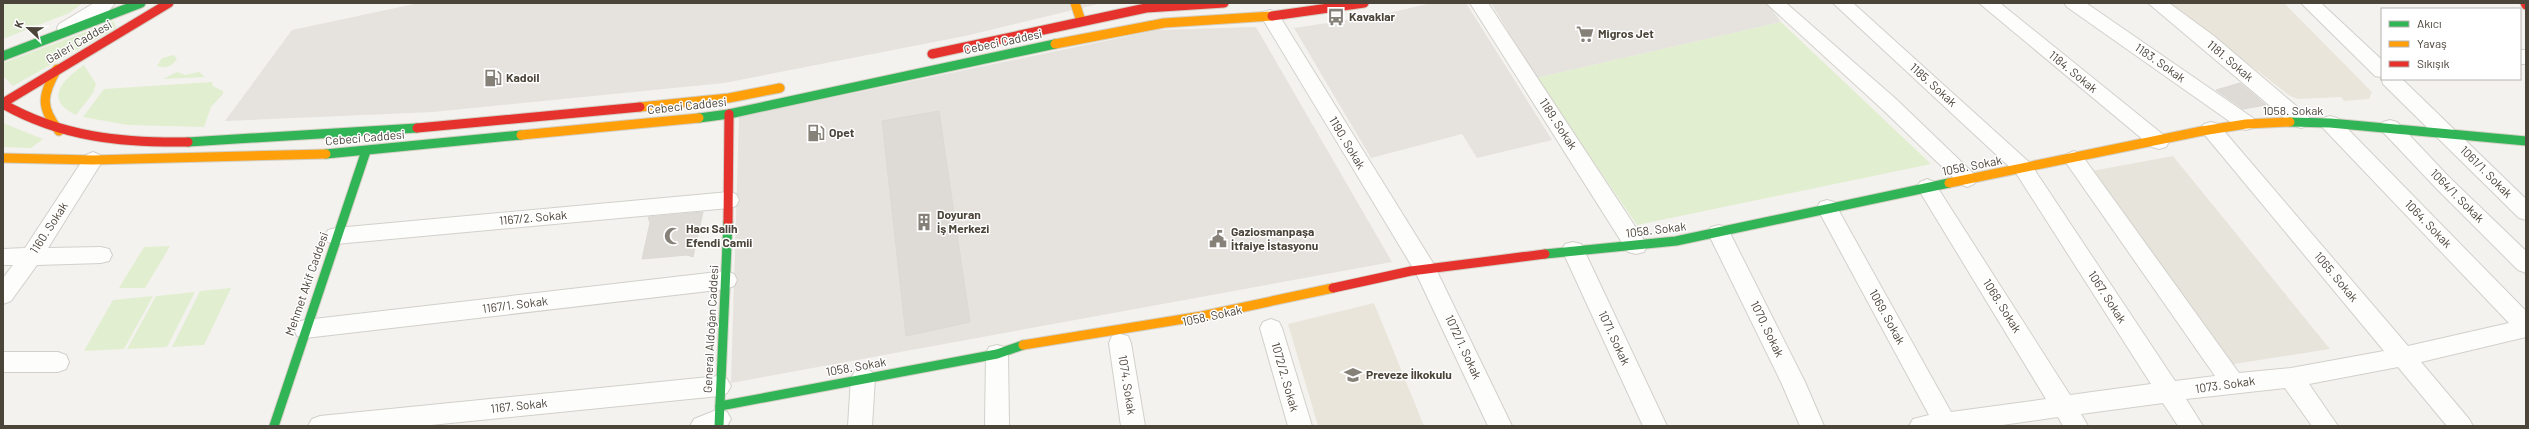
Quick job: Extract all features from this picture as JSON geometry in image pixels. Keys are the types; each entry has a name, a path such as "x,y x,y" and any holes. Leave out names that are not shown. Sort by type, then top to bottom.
{"main road":[{"name":"Galeri Caddesi","path":"3,56 141,3"},
{"name":"Galeri Caddesi","path":"3,104 58,67 169,3"},
{"path":"1075,3 1087,37"},
{"name":"Cebeci Caddesi","path":"926,56 1146,8 1224,3"},
{"name":"Cebeci Caddesi","path":"3,158 93,160 316,154 366,151 729,114 1087,37 1164,22 1270,16 1364,3"},
{"path":"58,67 46,86 42,100 49,120 59,131"},
{"name":"Cebeci Caddesi","path":"3,104 25,118 59,131 115,141 166,142 338,135 404,130 729,98 793,85"},
{"name":"General Aldoğan Caddesi","path":"716,413 726,280 729,200 729,98"},
{"name":"1058. Sokak","path":"716,413 863,378 997,354 1013,347 1043,340 1119,340 1266,314 1425,269 1573,250 1636,246 1719,234 1827,208 1926,187 2074,159 2158,142 2211,129 2246,123 2301,121 2447,132 2526,141"},
{"path":"366,151 378,141 404,130"},
{"name":"Mehmet Akif Caddesi","path":"274,426 336,236 366,151"},
{"name":"1058. Sokak","path":"1398,284 1425,269"},
{"name":"1058. Sokak","path":"997,354 1020,356"}],"street":[{"path":"42,42 94,13 106,3"},
{"name":"1189. Sokak","path":"1479,3 1636,246"},
{"path":"1775,3 1889,104 1967,179"},
{"name":"1185. Sokak","path":"1842,3 2023,168"},
{"name":"1184. Sokak","path":"1988,3 2158,142"},
{"name":"1183. Sokak","path":"2072,3 2246,123"},
{"name":"1181. Sokak","path":"2157,3 2197,33 2301,121"},
{"path":"2310,3 2381,70"},
{"name":"1190. Sokak","path":"1270,16 1425,269"},
{"path":"2356,47 2381,48"},
{"name":"1061/1. Sokak","path":"2391,80 2447,132 2526,212"},
{"name":"1064. Sokak","path":"2330,123 2526,327"},
{"name":"1064/1. Sokak","path":"2390,128 2442,182 2526,264"},
{"name":"1065. Sokak","path":"2211,129 2461,426"},
{"path":"2074,159 2233,383"},
{"name":"1160. Sokak","path":"3,295 31,257 93,160"},
{"name":"1067. Sokak","path":"2023,168 2191,426"},
{"name":"1068. Sokak","path":"1926,187 2076,426"},
{"name":"1167/2. Sokak","path":"336,236 729,200"},
{"name":"1069. Sokak","path":"1827,208 1946,424"},
{"name":"1070. Sokak","path":"1719,234 1812,426"},
{"name":"1071. Sokak","path":"1573,250 1655,426"},
{"path":"3,257 101,255"},
{"name":"1072/1. Sokak","path":"1425,269 1500,426"},
{"name":"1167/1. Sokak","path":"305,329 726,280"},
{"name":"1072/2. Sokak","path":"1266,314 1300,426"},
{"name":"1073. Sokak","path":"1921,426 1946,424 2233,383 2290,378 2403,357 2526,327"},
{"name":"1074. Sokak","path":"1119,340 1134,426"},
{"path":"997,354 997,426"},
{"path":"3,362 58,362"},
{"path":"860,426 863,378"},
{"path":"2290,378 2326,426"},
{"name":"1167. Sokak","path":"320,426 716,413"}],"shaded area":[{"path":"419,3 1102,3 965,36 724,83 433,112 225,121 292,30"},
{"path":"1432,3 1466,3 1552,140 1477,158 1462,134 1371,158 1294,28 1380,15"},
{"path":"1491,3 1767,3 1781,22 1536,78"},
{"path":"2170,3 2284,3 2372,92 2369,99 2344,101 2341,97 2298,99 2290,96"},
{"path":"1256,27 1392,262 731,383 739,117 1158,30"},
{"path":"2173,156 2330,349 2228,365 2092,171"},
{"name":"Preveze İlkokulu","path":"1374,303 1424,426 1318,426 1288,324"}],"green space":[{"path":"3,3 83,3 69,13 3,39"},
{"path":"114,21 116,28 13,86 3,76 3,63"},
{"path":"1781,22 1931,164 1637,225 1536,78"},
{"path":"174,55 177,59 171,65 165,67 157,66 162,58"},
{"path":"84,65 96,84 93,93 76,115 66,109 60,102 58,96 64,83"},
{"path":"177,72 185,75 199,72 205,77 163,79"},
{"path":"212,82 213,86 223,91 223,94 211,107 204,127 128,125 83,117 104,89"},
{"path":"3,123 43,139 31,148 3,147"},
{"path":"170,246 145,288 119,288 144,247"},
{"path":"231,288 204,345 172,347 200,291"},
{"path":"195,292 167,347 127,349 156,296"},
{"path":"153,296 124,349 84,351 113,300"}],"building":[{"path":"2240,83 2266,105 2243,109 2216,90"},
{"name":"Doyuran İş Merkezi","path":"939,111 970,322 906,336 882,121"},
{"name":"Hacı Salih Efendi Camii","path":"703,212 693,257 687,255 642,259 650,223 648,217"}],"traffic: fast":[{"path":"3,56 141,3"},
{"path":"699,118 729,114 1055,44"},
{"path":"2290,122 2330,123 2526,141"},
{"path":"188,142 417,128"},
{"path":"326,154 521,135"},
{"path":"274,426 366,151"},
{"path":"1545,254 1676,241 1949,183"},
{"path":"719,426 728,222"},
{"path":"720,406 997,354 1023,345"}],"traffic: slow":[{"path":"1075,3 1081,21"},
{"path":"1055,44 1164,23 1272,16"},
{"path":"57,69 48,86 44,101 48,115 59,131"},
{"path":"640,107 729,98 780,88"},
{"path":"521,135 699,118"},
{"path":"1949,183 2224,127 2268,122 2290,122"},
{"path":"3,158 93,160 326,154"},
{"path":"1023,345 1202,316 1333,288"}],"traffic: jam":[{"path":"3,103 169,3"},
{"path":"932,54 1146,8 1224,3"},
{"path":"1272,16 1364,3"},
{"path":"3,104 24,116 46,125 92,137 139,142 188,142"},
{"path":"417,128 640,107"},
{"path":"728,222 729,114"},
{"path":"1333,288 1411,271 1545,254"}],"place":[{"name":"Kavaklar","path":"1336,17"},
{"name":"Migros Jet","path":"1585,34"},
{"name":"Kadoil","path":"493,78"},
{"name":"Opet","path":"816,133"},
{"name":"Doyuran İş Merkezi","path":"924,222"},
{"name":"Hacı Salih Efendi Camii","path":"673,236"},
{"name":"Gaziosmanpaşa İtfaiye İstasyonu","path":"1218,239"},
{"name":"Preveze İlkokulu","path":"1353,375"}]}
